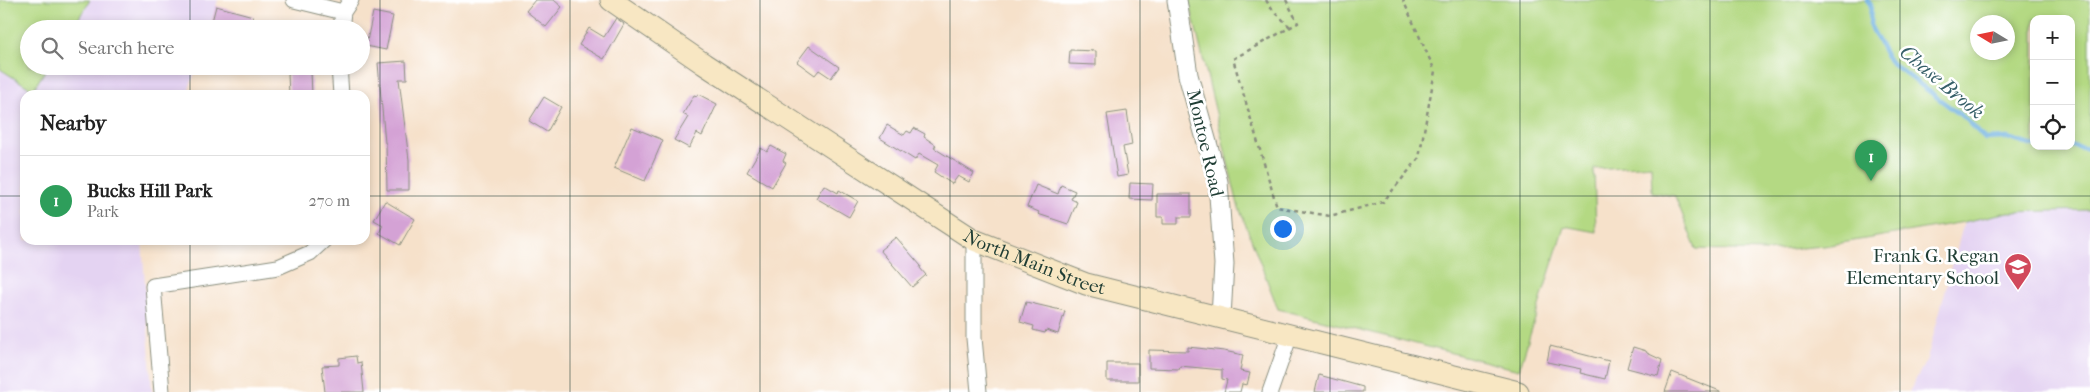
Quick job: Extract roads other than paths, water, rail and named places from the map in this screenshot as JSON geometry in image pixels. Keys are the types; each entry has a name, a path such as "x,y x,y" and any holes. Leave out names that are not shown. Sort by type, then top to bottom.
{"main road":[{"name":"North Main Street","path":"611,0 704,64 974,240 1086,284 1518,392"}],"street":[{"path":"294,0 347,6 343,20"},
{"name":"Montoe Road","path":"1177,0 1188,74 1218,182 1224,264 1221,318"},
{"path":"340,75 341,90"},
{"path":"974,240 974,338 978,392"},
{"path":"162,392 153,286 278,267 310,253 319,245"},
{"path":"1270,392 1290,335"}],"waterway":[{"name":"Chase Brook","path":"1867,0 1871,5 1870,25 1889,61 1967,120 1985,139 2007,138 2030,145"},
{"name":"Chase Brook","path":"2075,147 2090,149"}],"place":[{"name":"Bucks Hill Park","path":"1871,181"},
{"name":"Frank G. Regan Elementary School","path":"2018,291"}]}
